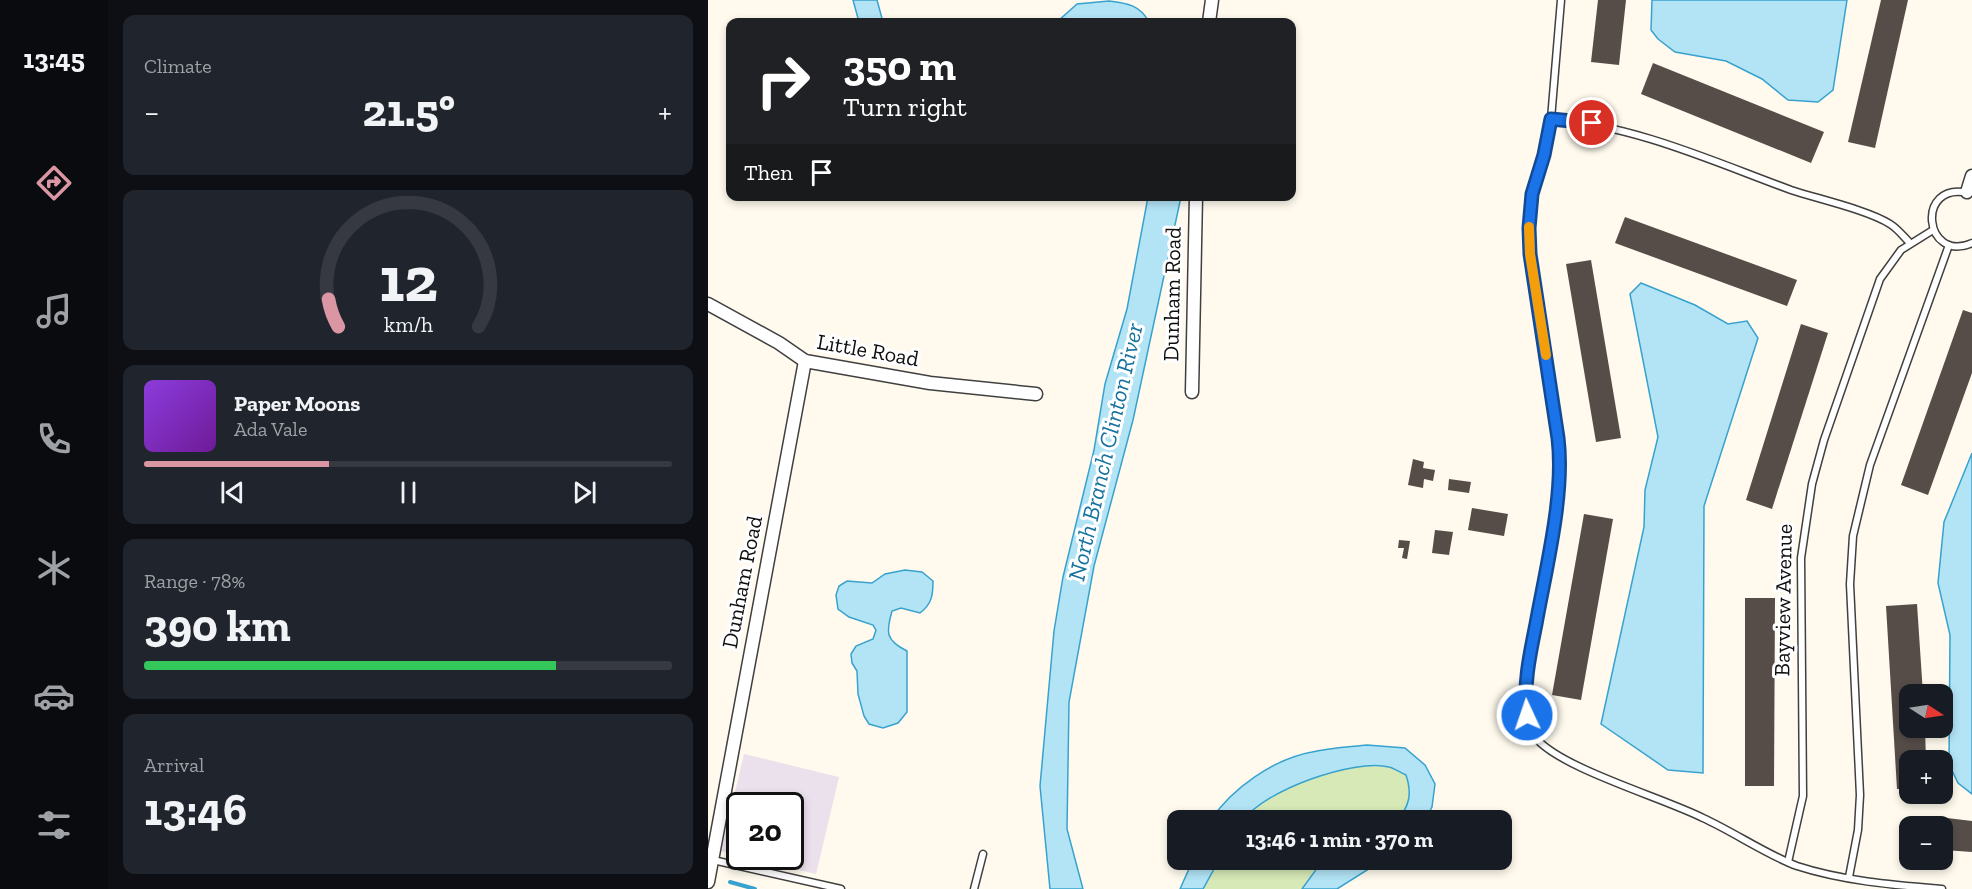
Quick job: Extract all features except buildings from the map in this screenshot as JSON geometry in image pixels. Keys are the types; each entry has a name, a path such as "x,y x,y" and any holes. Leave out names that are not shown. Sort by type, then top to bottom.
{"street":[{"path":"1210,18 1212,0"},
{"path":"1970,193 1972,176"},
{"name":"Dunham Road","path":"1192,392 1196,201"},
{"name":"Little Road","path":"708,304 779,342 804,361 930,383 1036,394"},
{"name":"Dunham Road","path":"708,882 804,361"}],"lane":[{"path":"1561,0 1551,119 1544,155 1532,194 1529,240 1560,465 1553,525 1527,673 1526,704 1530,724 1536,738 1572,763 1686,809 1788,862 1849,877 1941,889"},
{"path":"1551,119 1612,127 1707,156 1770,182 1889,224 1911,243"},
{"path":"1970,193 1953,192 1940,198 1932,209 1931,223 1939,239 1948,245 1961,247 1972,243"},
{"name":"Bayview Avenue","path":"1788,862 1803,796 1801,558 1808,505 1824,440 1871,299 1884,271 1893,259 1911,243 1933,230"},
{"path":"1849,877 1858,830 1860,795 1850,584 1853,536 1870,465 1948,245"},
{"path":"974,889 983,854"},
{"path":"712,860 841,889"}],"shaded area":[{"path":"744,754 839,777 816,874 799,870 804,870 804,792 735,792"},
{"path":"726,830 726,852 721,851"}],"green space":[{"path":"1349,767 1389,767 1406,775 1409,799 1405,810 1254,810 1275,796 1304,782"},
{"path":"1213,870 1316,870 1302,889 1203,889"}],"water":[{"path":"853,0 877,0 882,18 858,18"},
{"path":"1652,0 1847,0 1833,90 1818,102 1788,100 1762,79 1726,61 1675,52 1658,39 1651,30"},
{"path":"1109,1 1122,3 1137,8 1146,18 1061,18 1077,4"},
{"name":"North Branch Clinton River","path":"1147,201 1180,201 1133,420 1094,566 1069,702 1067,829 1083,889 1050,889 1040,786 1054,631 1063,577 1094,450 1105,384 1127,309"},
{"path":"1641,283 1695,305 1728,324 1747,321 1758,338 1704,506 1703,773 1668,770 1601,724 1644,527 1645,490 1658,437 1630,294"},
{"path":"1972,453 1972,794 1958,783 1953,772 1953,750 1949,750 1949,738 1953,738 1953,684 1950,684 1950,635 1938,583 1944,522"},
{"path":"905,570 922,572 933,581 933,591 929,603 920,613 901,608 892,611 889,635 895,643 907,651 907,712 898,723 883,728 869,724 864,716 858,694 857,671 852,663 851,654 856,646 873,639 876,630 873,625 849,617 838,609 836,595 839,586 847,581 872,583 885,574"},
{"path":"1367,745 1405,748 1425,765 1435,784 1430,810 1405,810 1409,799 1406,775 1391,768 1374,766 1354,767 1310,779 1270,798 1253,810 1218,810 1242,786 1269,768 1298,756"},
{"path":"1189,870 1213,870 1203,889 1180,889"},
{"path":"1316,870 1367,870 1337,889 1302,889"}],"waterway":[{"path":"730,882 755,889"}],"slow traffic":[{"path":"1529,227 1530,254 1546,355"}],"route":[{"path":"1527,715 1525,694 1528,667 1553,525 1560,465 1558,438 1530,254 1530,205 1551,119 1592,123"}]}
